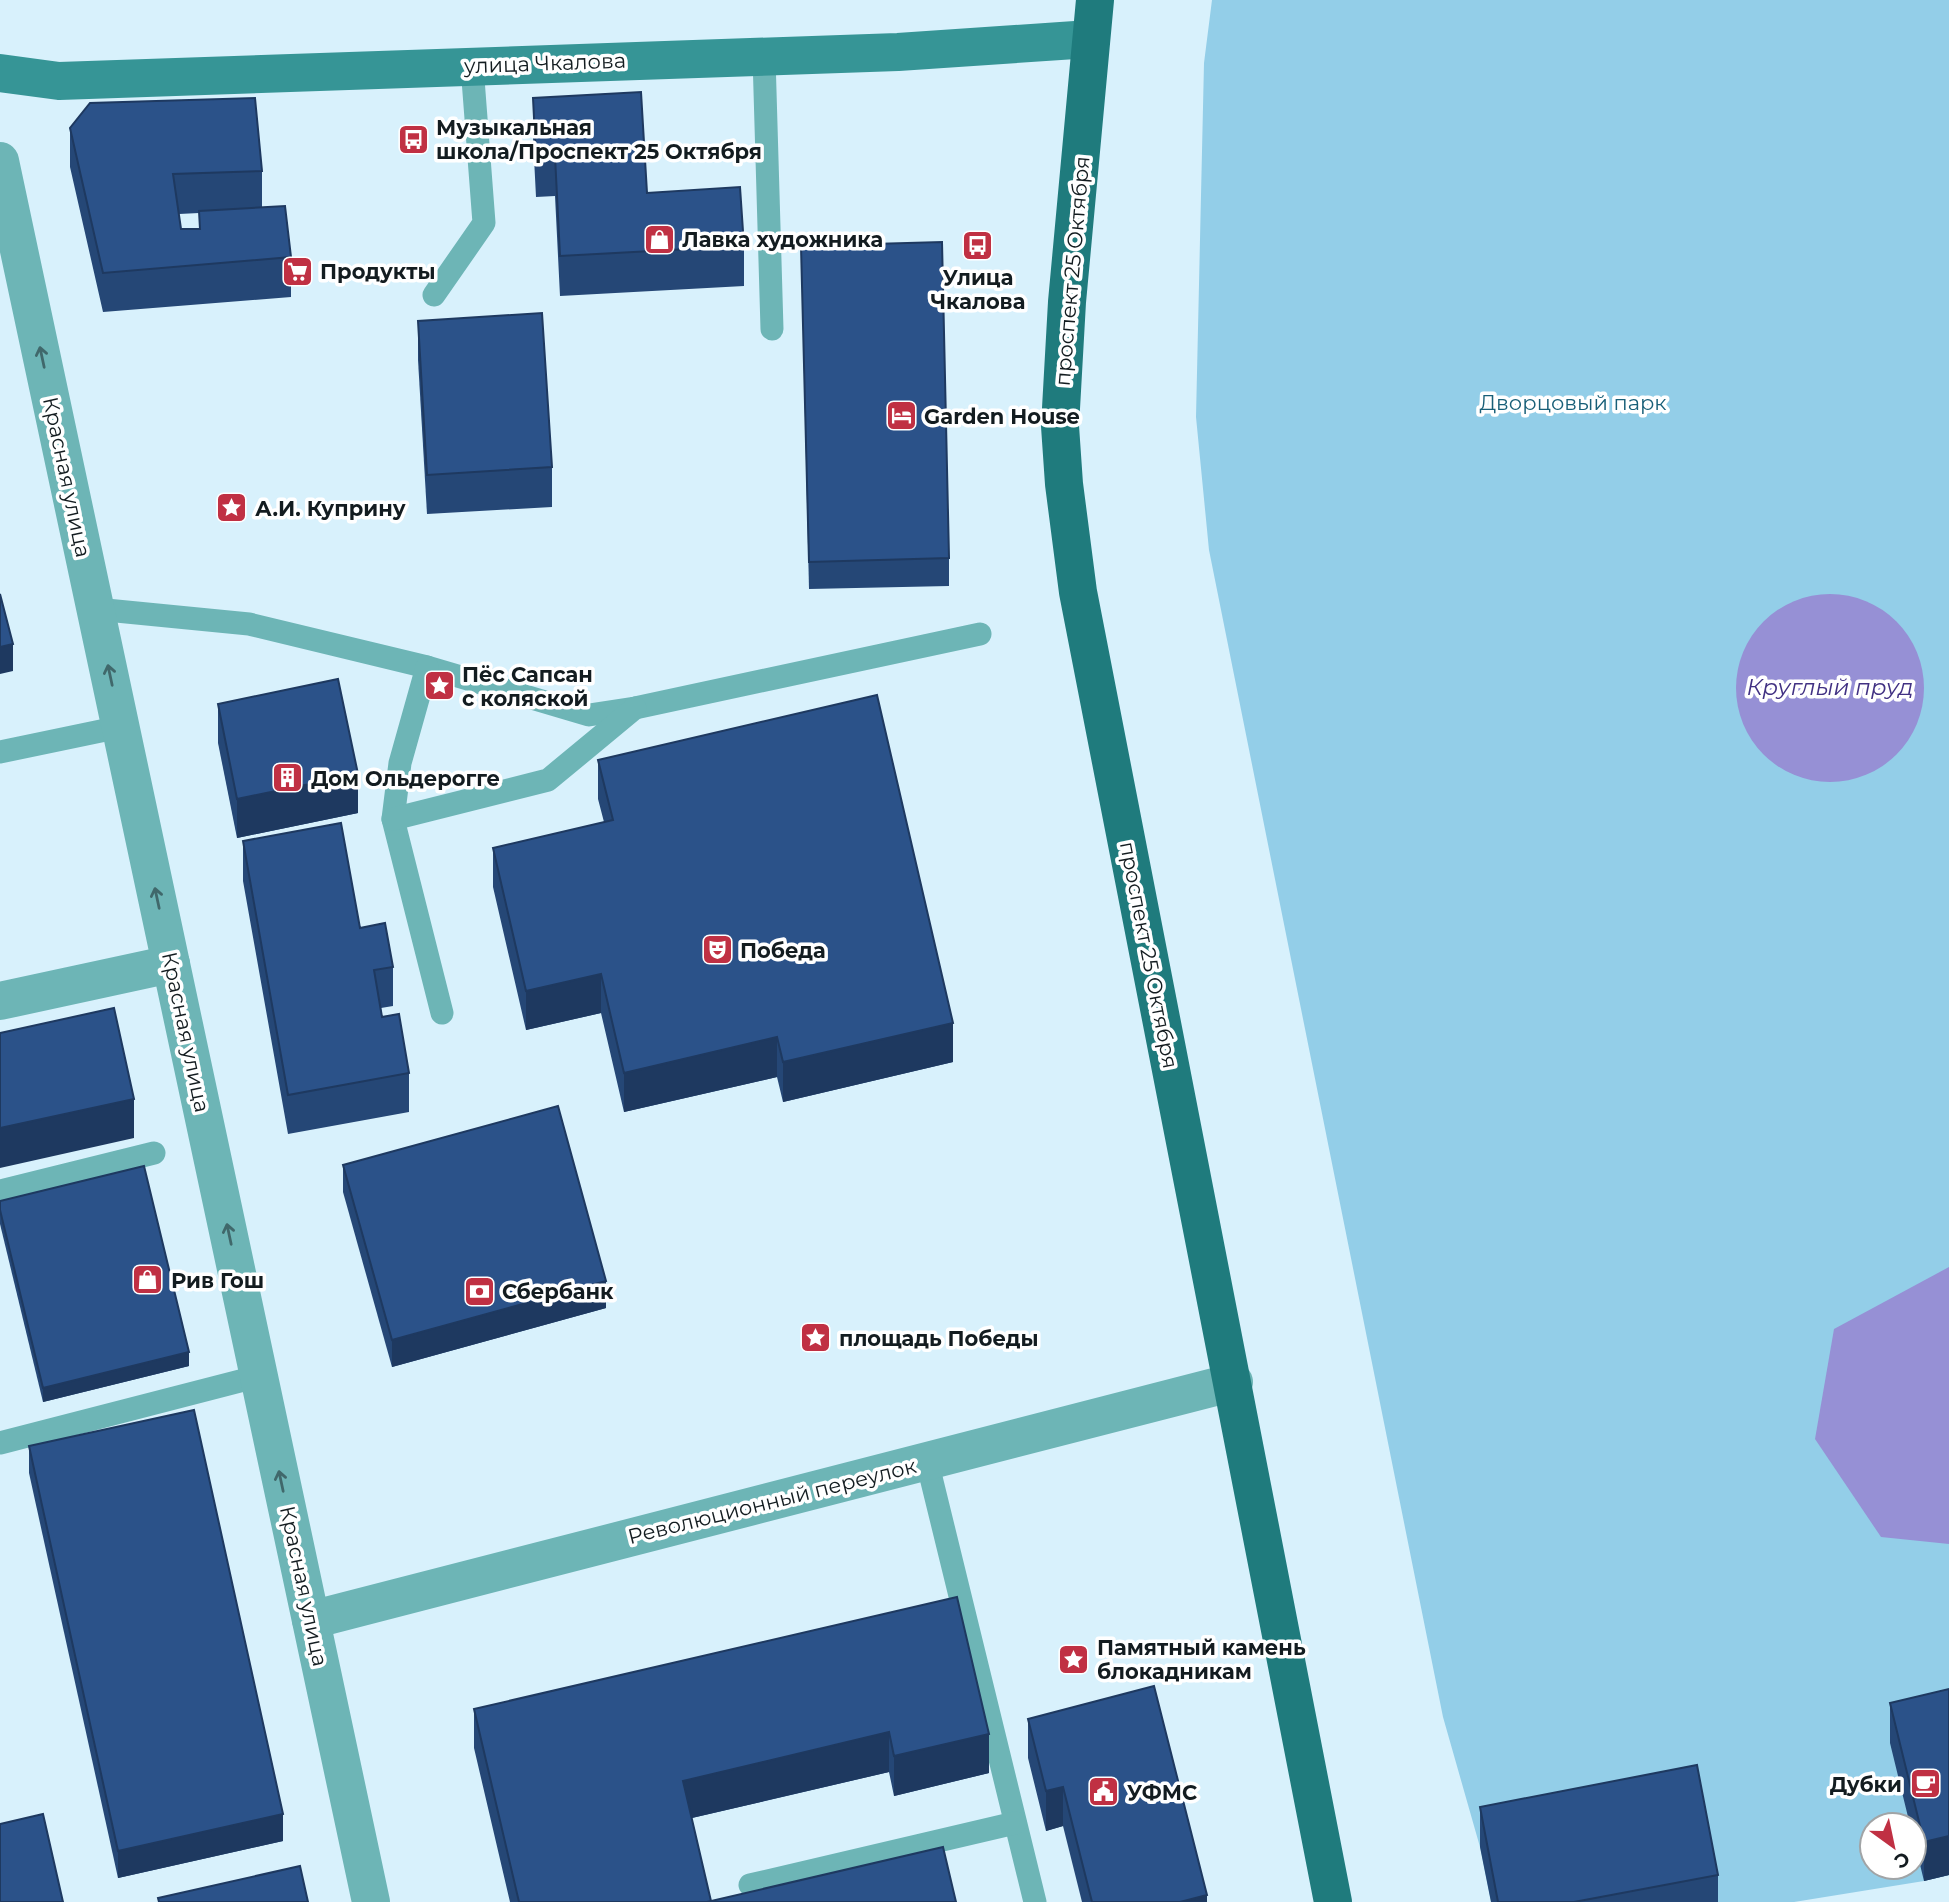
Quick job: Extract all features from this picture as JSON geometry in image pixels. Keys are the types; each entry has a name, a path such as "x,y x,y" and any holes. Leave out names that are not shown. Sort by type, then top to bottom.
{"main road":[{"name":"проспект 25 Октября","path":"1095,0 1064,338 1060,426 1063,484 1079,592 1333,1902"},
{"name":"улица Чкалова","path":"0,73 59,81 936,50 1090,38"}],"street":[{"name":"Красная улица","path":"0,161 371,1902"},
{"path":"0,1001 172,964"},
{"name":"Революционный переулок","path":"311,1619 1234,1382"}],"lane":[{"path":"764,57 772,329"},
{"path":"434,295 485,223 472,66"},
{"path":"96,609 249,624 427,667 589,715 635,708 980,634"},
{"path":"427,667 400,763 393,819 442,1013"},
{"path":"393,819 548,780 635,708"},
{"path":"0,752 120,727"},
{"path":"0,1191 154,1153"},
{"path":"0,1443 259,1376"},
{"path":"927,1461 1035,1902"},
{"path":"750,1885 1015,1823"}],"green space":[{"name":"Дворцовый парк","path":"1212,0 1949,0 1949,1875 1928,1880 1928,1811 1858,1811 1858,1881 1924,1881 1794,1902 1491,1902 1480,1847 1443,1717 1209,550 1196,417 1204,63"}],"water":[{"name":"Круглый пруд","path":"1830,594 1866,601 1896,622 1917,652 1924,688 1917,724 1896,754 1866,775 1830,782 1794,775 1764,754 1743,724 1736,688 1743,652 1764,622 1794,601"},
{"path":"1949,1267 1949,1544 1881,1537 1815,1439 1834,1329"}],"building":[{"path":"641,92 647,193 740,187 744,246 560,256 555,156 536,157 533,98"},
{"path":"255,98 262,171 173,174 181,229 200,229 199,211 285,206 291,257 103,273 70,128 90,103"},
{"path":"942,242 949,558 809,562 801,246"},
{"path":"542,313 552,467 427,475 418,321"},
{"path":"0,594 13,644 0,647"},
{"path":"338,679 358,774 237,799 218,704"},
{"name":"Победа","path":"877,695 953,1023 783,1062 777,1037 624,1073 601,974 526,991 493,848 613,820 598,760"},
{"path":"341,823 360,928 385,923 393,967 374,970 382,1017 399,1014 409,1073 288,1095 243,841"},
{"path":"114,1008 134,1099 0,1128 0,1033"},
{"path":"558,1106 606,1281 392,1340 343,1165"},
{"path":"144,1166 189,1352 43,1388 0,1201"},
{"path":"194,1410 283,1814 118,1851 29,1446"},
{"path":"957,1597 989,1734 894,1756 889,1732 683,1781 711,1901 519,1902 474,1709"},
{"name":"УФМС","path":"1154,1686 1207,1895 1180,1902 1092,1902 1063,1787 1046,1791 1028,1719"},
{"name":"Дубки","path":"1949,1689 1949,1836 1928,1841 1928,1811 1916,1811 1890,1703"},
{"path":"1697,1765 1718,1875 1574,1902 1498,1902 1480,1807"},
{"path":"43,1814 63,1902 0,1902 0,1824"},
{"path":"943,1847 956,1902 711,1902 711,1901"},
{"path":"300,1866 308,1902 159,1902 158,1898"}],"place":[{"name":"Музыкальная школа/Проспект 25 Октября","path":"413,139"},
{"name":"Лавка художника","path":"659,239"},
{"name":"Улица Чкалова","path":"978,245"},
{"name":"Продукты","path":"297,271"},
{"name":"Garden House","path":"901,416"},
{"name":"А.И. Куприну","path":"232,508"},
{"name":"Пёс Сапсан с коляской","path":"439,686"},
{"name":"Дом Ольдерогге","path":"288,778"},
{"name":"Победа","path":"717,950"},
{"name":"Рив Гош","path":"148,1280"},
{"name":"Сбербанк","path":"479,1291"},
{"name":"площадь Победы","path":"816,1338"},
{"name":"Памятный камень блокадникам","path":"1074,1659"},
{"name":"Дубки","path":"1925,1784"},
{"name":"УФМС","path":"1104,1792"}]}
